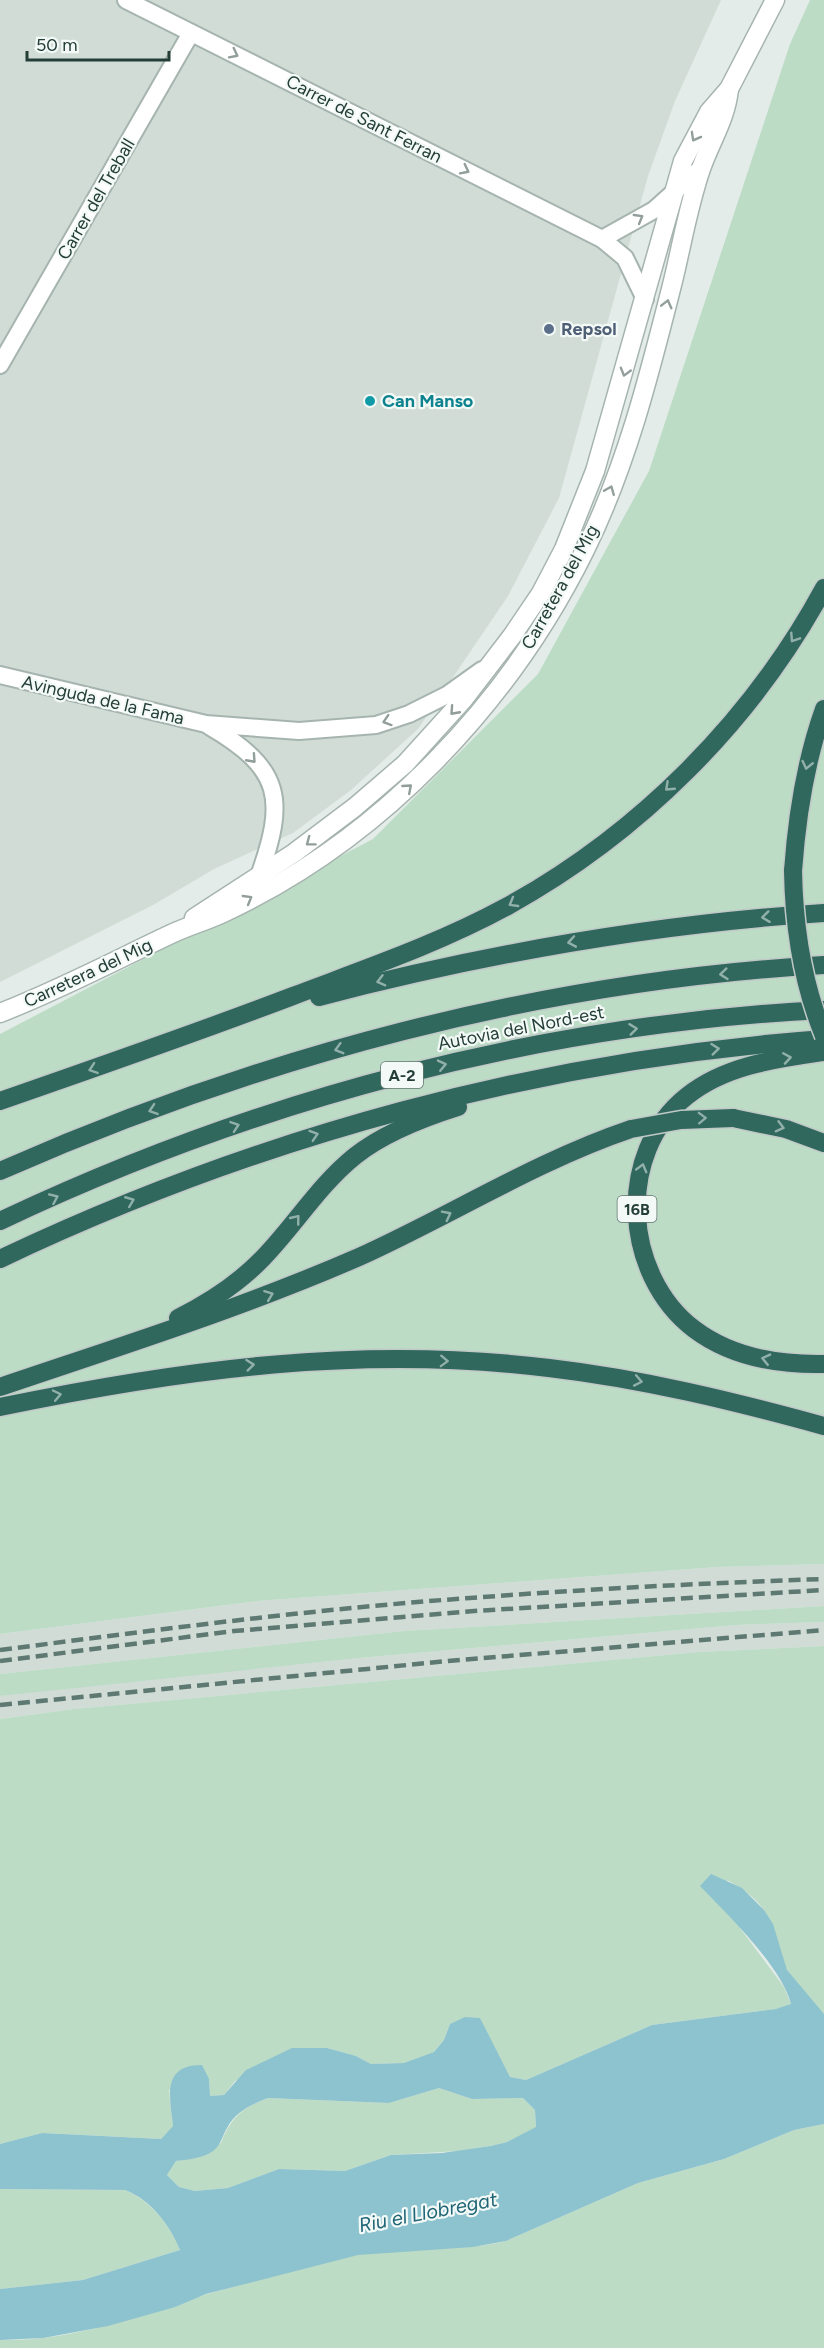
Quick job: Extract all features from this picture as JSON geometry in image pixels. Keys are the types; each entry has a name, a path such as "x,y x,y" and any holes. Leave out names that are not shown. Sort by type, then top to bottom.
{"highway":[{"path":"0,1101 188,1036 374,965 480,920 535,890 589,854 643,810 717,739 773,669 824,588"},
{"path":"0,1259 113,1208 252,1155 392,1113 554,1075 708,1049 824,1037 814,1010 797,938 793,871 796,821 803,781 824,709"},
{"path":"188,1036 310,999 402,975 509,954 676,928 824,913"},
{"name":"Autovia del Nord-est","path":"0,1171 121,1121 248,1077 336,1049 420,1027 608,990 694,977 824,965"},
{"name":"Autovia del Nord-est","path":"0,1221 201,1137 295,1105 428,1068 612,1032 824,1010"},
{"name":"16B","path":"824,1052 760,1062 734,1070 687,1096 665,1117 651,1140 637,1193 637,1218 647,1265 674,1309 693,1328 718,1344 748,1355 781,1363 824,1364"},
{"path":"94,1355 170,1322 225,1292 265,1256 331,1179 356,1155 383,1138 453,1108 554,1075"},
{"path":"0,1387 202,1320 290,1286 436,1221 568,1154 630,1130 673,1120 733,1118 786,1129 824,1143"},
{"path":"0,1407 138,1379 203,1370 273,1363 390,1359 548,1367 622,1378 690,1391 824,1426"}],"street":[{"name":"Carrer de Sant Ferran","path":"126,0 602,239 625,258 645,299"},
{"name":"Carretera del Mig","path":"176,932 209,906 259,876 355,807 405,764 493,663 541,593 564,549 595,471 683,161 692,139 709,112 729,89 775,0"},
{"name":"Carrer del Treball","path":"0,365 191,33"},
{"name":"Carretera del Mig","path":"0,1013 54,992 176,932 224,913 288,876 375,816 415,783 484,706 551,611 585,549 624,457 663,318 701,168 727,110 729,89"},
{"path":"602,239 654,210 701,168"},
{"path":"206,724 299,731 376,725 409,714 447,695 493,663"},
{"name":"Avinguda de la Fama","path":"0,675 206,724"},
{"path":"206,724 232,739 252,756 267,776 274,798 276,817 273,835 259,876"}],"shaded area":[{"path":"0,0 721,0 675,101 648,176 559,498 508,596 418,729 351,790 293,833 214,869 153,905 0,982"},
{"path":"824,1564 824,1606 404,1631 0,1674 0,1634 257,1601 717,1567"},
{"path":"824,1622 824,1646 699,1652 74,1709 0,1719 0,1696 58,1688 359,1658 736,1625"}],"green space":[{"path":"810,0 824,0 824,1564 717,1567 257,1601 0,1634 0,1034 373,839 538,674 649,471 790,44"},
{"path":"824,1606 824,1622 736,1625 359,1658 0,1696 0,1674 404,1631"},
{"path":"824,1646 824,2014 789,1974 768,1917 762,1908 743,1890 727,1880 740,1928 784,1987 791,2004 784,2008 652,2025 526,2080 510,2077 494,2047 450,2024 444,2040 434,2052 405,2063 371,2064 356,2056 327,2048 311,2049 235,2081 224,2095 210,2096 209,2079 169,2090 173,2126 161,2139 42,2133 0,2144 0,1719 74,1709 699,1652"},
{"path":"439,2088 472,2099 523,2098 535,2110 536,2128 507,2142 491,2146 459,2151 391,2155 345,2171 279,2169 228,2188 195,2191 179,2187 167,2175 176,2161 193,2158 221,2143 233,2120 239,2114 268,2098 389,2103"},
{"path":"824,2124 824,2348 0,2348 0,2340 53,2337 106,2326 224,2289 359,2254 465,2247 506,2241 638,2183 724,2159 794,2130"},
{"path":"0,2189 125,2190 151,2207 165,2223 180,2250 83,2280 0,2289"}],"water":[{"name":"Riu el Llobregat","path":"711,1874 742,1888 764,1910 773,1924 787,1970 824,2014 824,2124 794,2130 724,2159 638,2183 506,2241 473,2247 358,2255 206,2294 175,2307 108,2326 43,2338 0,2340 0,2289 83,2280 180,2250 171,2231 158,2214 143,2200 125,2190 0,2189 0,2144 42,2133 161,2139 173,2126 170,2094 174,2077 180,2070 189,2066 202,2065 209,2079 210,2096 224,2095 246,2070 292,2048 327,2048 356,2056 371,2064 404,2063 434,2052 444,2040 450,2024 465,2017 480,2018 510,2077 526,2080 652,2025 776,2009 791,2004 786,1989 765,1958 700,1886","holes":["439,2088 472,2099 523,2098 535,2110 536,2127 507,2142 491,2146 442,2153 391,2155 345,2171 279,2169 228,2188 195,2191 179,2187 167,2175 176,2161 197,2158 212,2152 218,2146 230,2122 239,2113 268,2098 389,2103"]}],"railway":[{"path":"0,1650 352,1608 603,1589 824,1579"},
{"path":"0,1661 234,1631 474,1611 824,1590"},
{"path":"0,1705 448,1661 824,1630"}],"place":[{"name":"Repsol","path":"549,329"},
{"name":"Can Manso","path":"370,401"}]}
